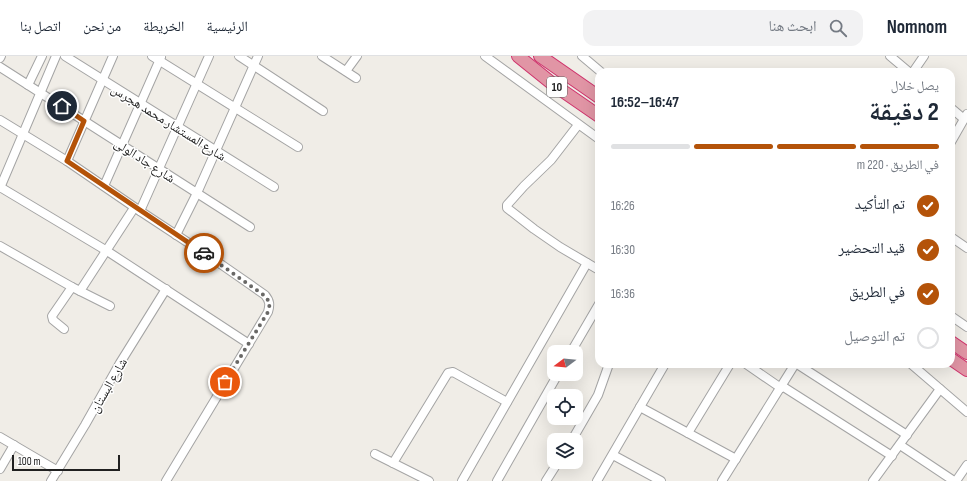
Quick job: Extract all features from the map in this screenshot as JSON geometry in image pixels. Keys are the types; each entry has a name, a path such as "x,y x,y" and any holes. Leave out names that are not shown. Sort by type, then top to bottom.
{"highway":[{"name":"10","path":"518,56 554,85 595,113"},
{"name":"10","path":"540,56 595,94"},
{"path":"554,56 564,73"},
{"path":"955,345 967,353"},
{"path":"955,362 967,370"}],"street":[{"path":"28,85 42,56"},
{"path":"56,56 23,135 3,171 0,188 107,251 249,344"},
{"name":"شارع المستشار محمد هجرس","path":"65,56 274,187"},
{"path":"67,161 112,56"},
{"path":"152,56 160,58 196,84 298,147"},
{"path":"80,291 137,209 159,169 208,56"},
{"path":"239,56 323,111"},
{"path":"176,235 197,193 258,56"},
{"path":"322,56 356,78"},
{"path":"346,72 357,56"},
{"path":"485,56 595,136"},
{"path":"582,56 597,68"},
{"path":"890,56 904,68"},
{"path":"916,68 924,56"},
{"path":"104,186 160,58"},
{"name":"شارع جاد الولى","path":"0,67 250,227"},
{"path":"955,110 966,117 955,135"},
{"path":"0,120 67,161 222,265 268,299 270,308 166,481"},
{"path":"578,125 551,160 516,194 507,205 507,208 534,229 595,268"},
{"path":"955,240 967,248"},
{"path":"0,246 72,287 110,306"},
{"path":"462,481 587,263"},
{"path":"64,329 53,320 52,316 72,287"},
{"name":"شارع البستان","path":"52,481 120,363 166,289"},
{"path":"575,345 595,311"},
{"path":"955,319 967,327"},
{"path":"576,433 598,395 608,368"},
{"path":"597,481 663,368"},
{"path":"688,433 728,368"},
{"path":"752,368 892,456"},
{"path":"722,481 793,368"},
{"path":"802,368 907,435"},
{"path":"916,368 967,412"},
{"path":"393,463 446,374 453,372 507,402"},
{"path":"497,481 554,381"},
{"path":"873,481 940,389"},
{"path":"640,407 736,459"},
{"path":"0,437 58,471"},
{"path":"0,469 14,445"},
{"path":"900,445 955,481 967,465"},
{"path":"375,454 424,480"},
{"path":"613,455 661,481"},
{"path":"548,480 554,469"}],"way so far":[{"path":"204,253 265,296 270,303 268,312 225,382"}],"route":[{"path":"62,106 84,121 67,161 204,253"}]}
